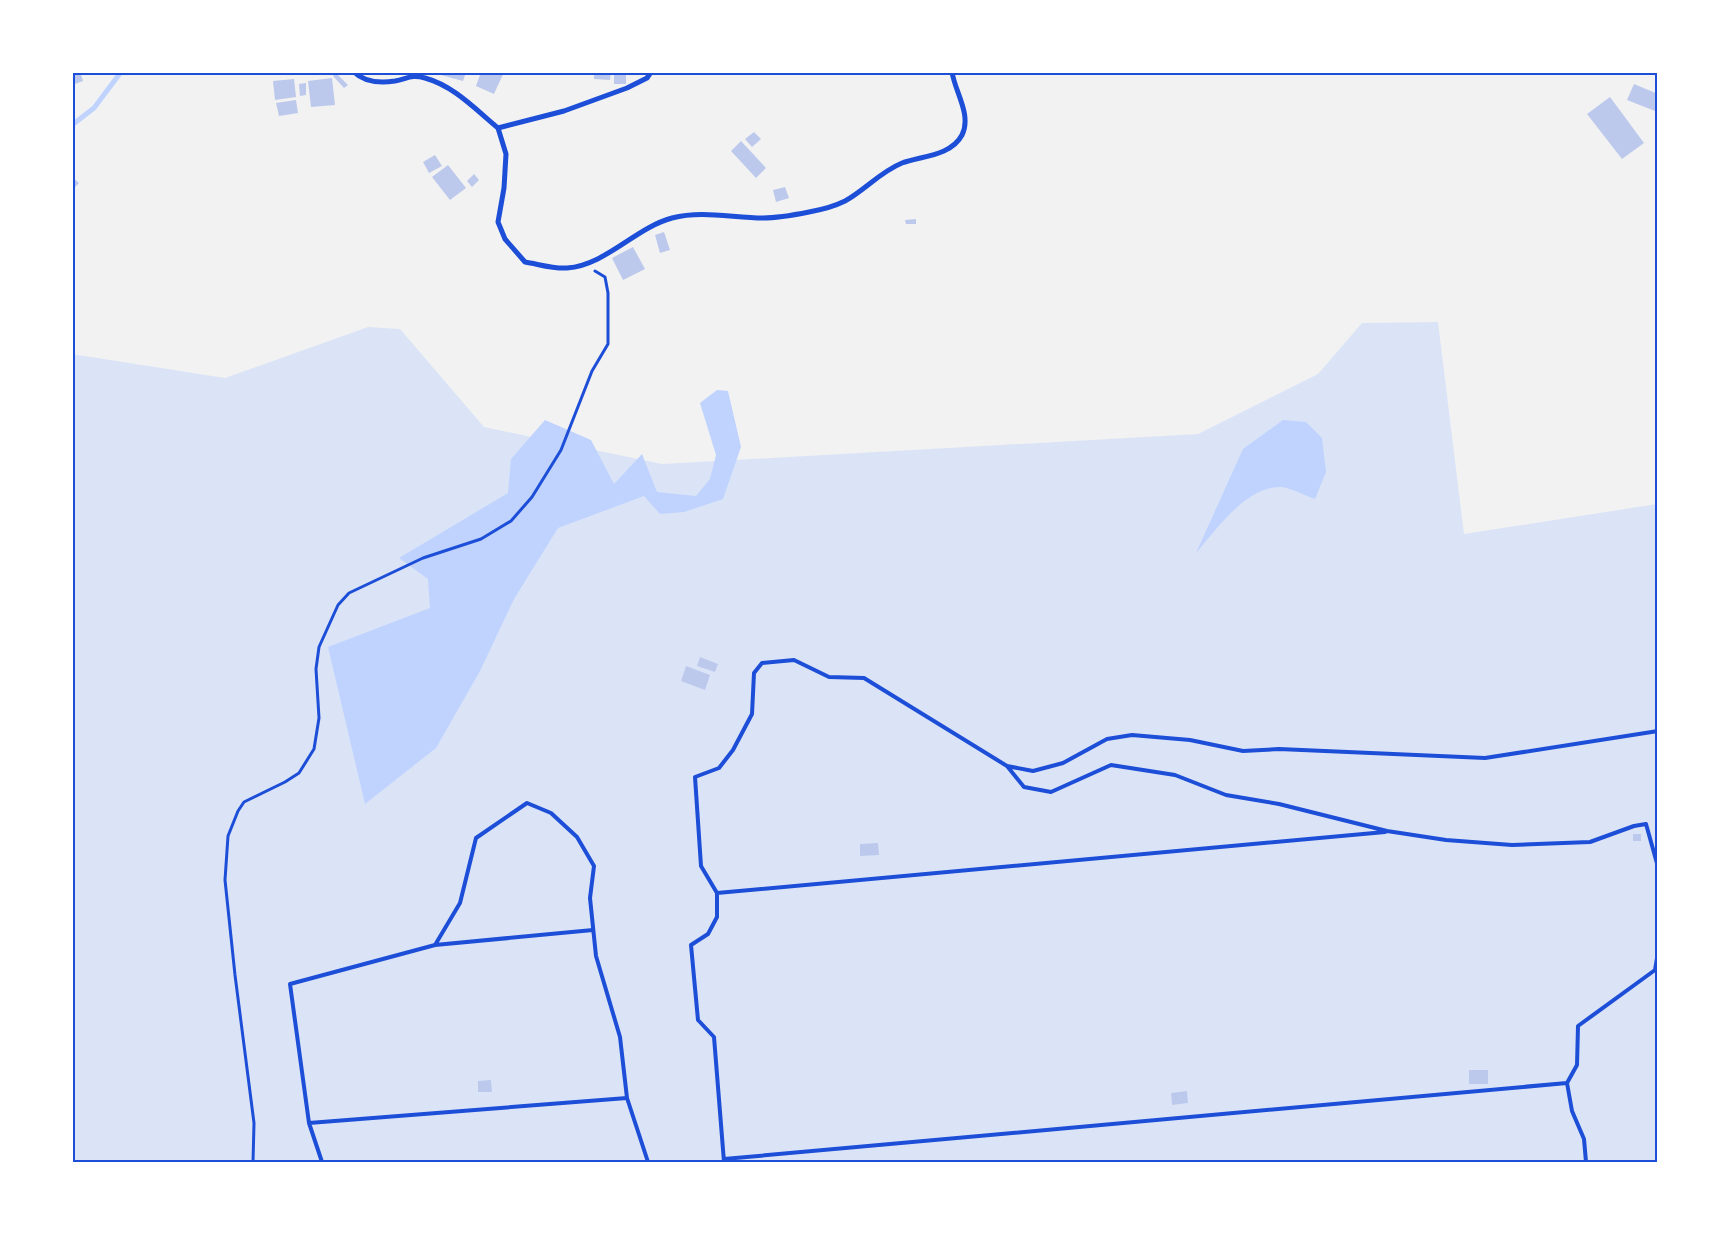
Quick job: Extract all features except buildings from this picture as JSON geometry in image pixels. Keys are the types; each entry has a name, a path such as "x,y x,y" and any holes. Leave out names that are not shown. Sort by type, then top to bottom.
{"street":[{"path":"354,72 374,82 395,81 413,75 449,87 498,128 506,154 504,188 498,222 504,239 525,262 566,268 587,264 646,230 672,218 728,215 764,218 810,212 844,201 899,164 914,158 936,154 952,146 962,134 965,119 952,72"},
{"path":"498,128 564,111 626,88 647,78 651,72"}],"lane":[{"path":"1567,1083 724,1161 714,1037 698,1020 691,945 708,934 716,917 717,893 701,866 695,777 719,768 733,750 752,714 754,674 762,663 794,660 828,677 864,678 1007,766 1034,772 1064,763 1107,739 1132,735 1190,740 1243,751 1279,749 1485,758 1658,731"},
{"path":"1007,766 1024,787 1051,792 1111,765 1176,775 1226,795 1280,804 1387,831 1446,840 1512,845 1590,842 1634,826 1646,824 1658,867"},
{"path":"435,945 460,903 476,838 528,803 551,813 577,837 594,866 590,898 596,956 620,1037 626,1098 648,1162"},
{"path":"717,893 1387,831"},
{"path":"322,1162 309,1123 290,984 435,945 593,930"},
{"path":"1586,1162 1584,1138 1572,1111 1567,1083 1577,1064 1578,1026 1655,970 1658,952"},
{"path":"309,1123 626,1098"}],"path":[{"path":"254,1162 254,1123 225,880 228,836 238,810 244,802 299,773 314,749 319,718 316,669 319,647 338,604 349,593 423,558 481,539 511,521 532,497 561,450 592,371 608,344 608,293 605,277 587,264"}],"shaded area":[{"path":"1438,322 1464,534 1657,504 1657,1162 73,1162 72,354 225,378 368,327 400,329 484,427 662,464 1198,434 1318,374 1362,323"}],"water":[{"path":"717,390 728,391 741,447 723,499 684,512 660,514 644,496 558,528 514,599 480,671 436,748 365,804 328,647 430,608 428,579 399,558 508,493 511,459 545,420 591,440 614,484 642,454 657,492 696,496 710,479 716,455 700,403"},
{"path":"1283,420 1306,422 1322,438 1326,472 1315,499 1282,487 1256,494 1233,511 1196,553 1243,449"}],"waterway":[{"path":"72,125 94,108 121,72"}]}
